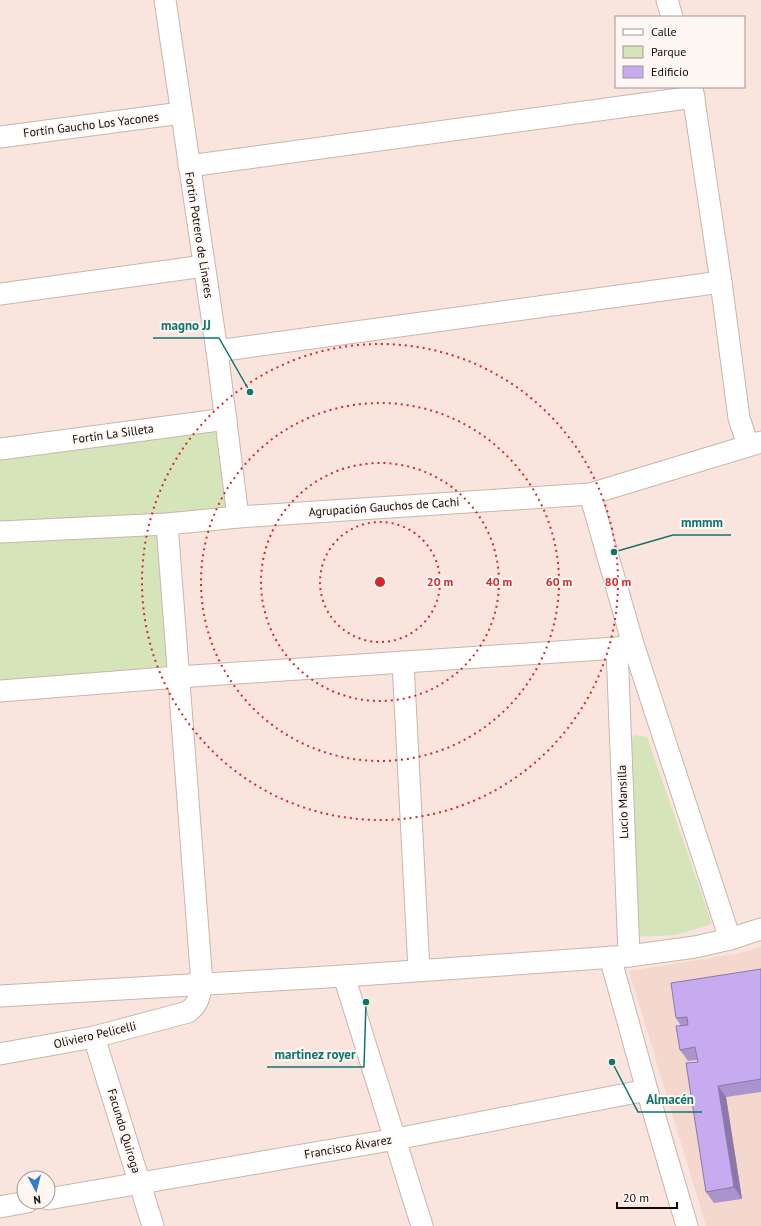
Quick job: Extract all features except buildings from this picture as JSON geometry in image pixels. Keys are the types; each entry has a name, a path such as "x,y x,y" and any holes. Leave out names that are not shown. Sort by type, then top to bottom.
{"street":[{"name":"Fortín Potrero de Linares","path":"165,0 217,351 238,517"},
{"path":"667,0 672,16"},
{"path":"189,166 693,92 739,418 754,443"},
{"name":"Fortín Gaucho Los Yacones","path":"0,137 181,113"},
{"path":"0,294 204,266"},
{"path":"217,351 721,282"},
{"name":"Fortín La Silleta","path":"0,449 226,419"},
{"name":"Agrupación Gauchos de Cachi","path":"0,532 167,524 238,517 590,494 754,443"},
{"path":"590,494 625,646 730,939"},
{"path":"167,524 202,984"},
{"path":"0,691 625,646"},
{"name":"Lucio Mansilla","path":"625,646 619,957 647,1090 687,1226"},
{"path":"403,662 419,970"},
{"path":"0,996 344,976 619,957 695,947 730,939 761,929"},
{"path":"344,976 422,1226"},
{"name":"Oliviero Pelicelli","path":"0,1054 94,1037 188,1012 198,1001 202,984"},
{"name":"Facundo Quiroga","path":"94,1037 153,1226"},
{"name":"Francisco Álvarez","path":"56,1198 396,1139 647,1090"},
{"path":"0,1206 16,1204"}],"shaded area":[{"path":"761,947 761,1226 706,1226 629,971 735,954"}],"green space":[{"path":"226,419 238,517 0,530 0,449"},
{"path":"167,524 178,677 0,691 0,532"},
{"path":"635,735 647,737 712,924 676,935 636,937 626,742"}],"place":[{"name":"magno JJ","path":"250,392"},
{"name":"mmmm","path":"614,552"},
{"name":"martinez royer","path":"366,1002"},
{"name":"Almacén","path":"612,1062"}]}
